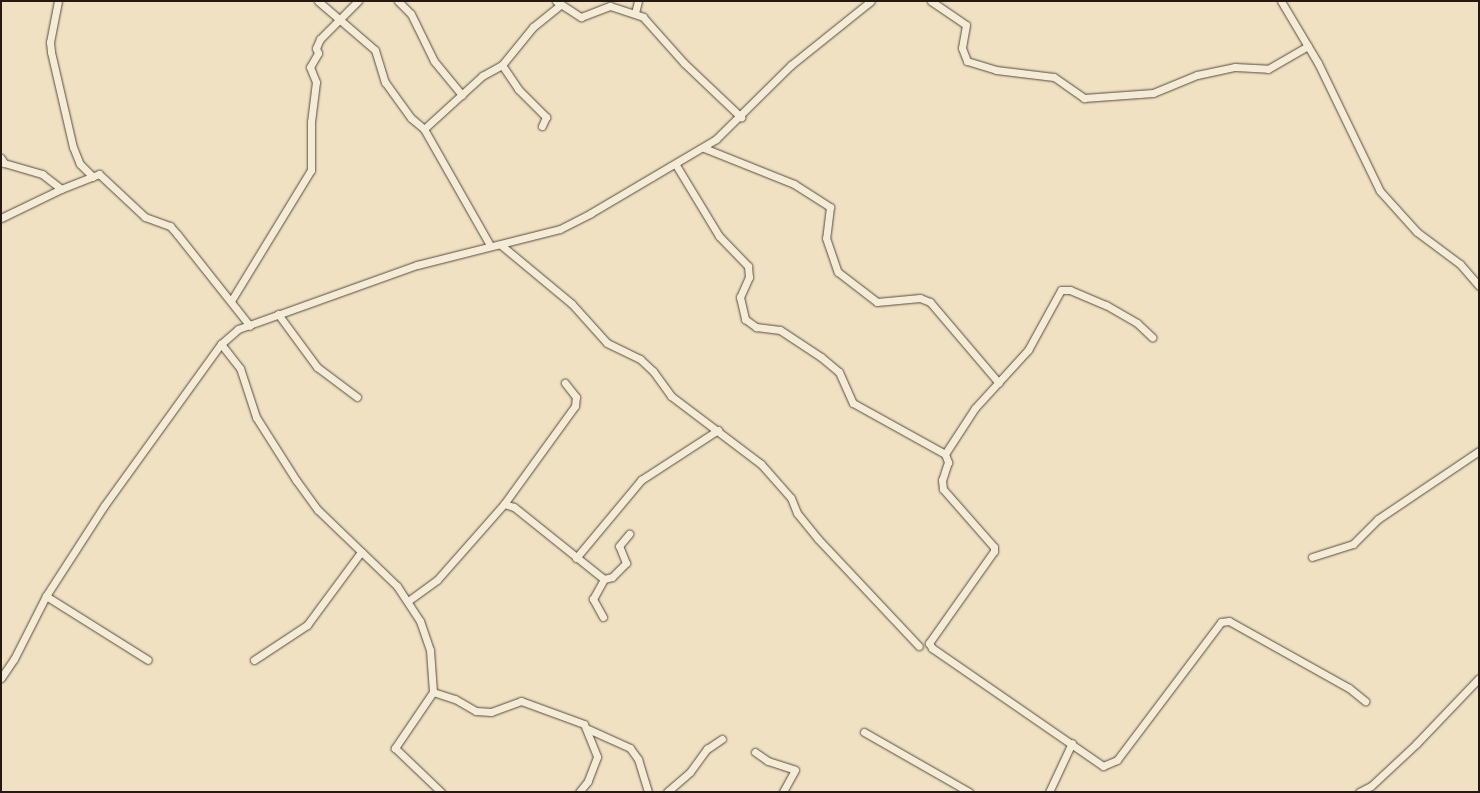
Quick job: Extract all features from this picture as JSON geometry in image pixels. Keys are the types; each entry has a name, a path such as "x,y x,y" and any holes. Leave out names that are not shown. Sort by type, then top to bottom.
{"street":[{"path":"58,1 50,42 51,52 73,147 80,164 93,176"},
{"path":"318,1 374,50 385,82 411,118 424,128 490,245"},
{"path":"231,301 311,170 311,122 316,82 310,67 318,53 316,48 320,39 358,1"},
{"path":"398,1 411,14 434,61 462,95"},
{"path":"635,13 638,1"},
{"path":"1,678 14,659 46,596 104,506 221,344 238,329 417,265 490,245 560,229 704,148 741,117 791,65 871,1"},
{"path":"931,1 966,25 962,48 967,61 996,70 1054,77 1084,98 1153,94 1197,75 1240,66 1268,69 1308,46"},
{"path":"1281,1 1308,46 1380,191 1417,232 1460,264 1479,286"},
{"path":"424,128 482,76 502,64 532,27 558,3 581,16 610,6 635,13 649,22 684,63 741,117"},
{"path":"502,64 518,89 546,117 542,126"},
{"path":"704,148 794,184 830,207 826,238 838,272 876,302 920,298 930,302 998,383"},
{"path":"1,158 4,163 42,174 61,189"},
{"path":"676,165 718,236 748,266 749,277 740,297 745,319 756,327 780,330 821,357 839,372 853,403 945,454 948,462 942,480 943,489 994,547 994,551 929,645 1103,766 1117,760 1214,627 1229,621 1349,688 1365,701"},
{"path":"1,218 61,189 99,174 106,178 145,217 170,226 250,326"},
{"path":"501,244 572,304 607,343 640,359 654,371 671,396 761,464 791,498 797,513 818,539 919,646"},
{"path":"945,454 961,426 1028,350 1061,290 1070,290 1106,305 1137,323 1152,337"},
{"path":"278,314 317,367 357,397"},
{"path":"221,344 240,368 256,417 296,480 318,510 397,586 408,601 430,650 433,692 394,745 441,792"},
{"path":"408,601 437,580 504,504 575,406 576,397 565,383"},
{"path":"576,558 641,480 718,430"},
{"path":"1312,557 1353,544 1378,519 1479,451"},
{"path":"504,504 514,507 604,579"},
{"path":"602,617 593,599 604,579 612,577 626,563 619,546 629,534"},
{"path":"254,660 307,625 361,552"},
{"path":"46,596 148,660"},
{"path":"1359,792 1371,786 1416,744 1479,678"},
{"path":"433,692 455,699 476,711 491,712 514,702 532,704 584,724 588,729 596,764 579,792"},
{"path":"588,729 630,748 638,759 648,792"},
{"path":"864,732 969,792"},
{"path":"667,792 690,772 707,749 722,739"},
{"path":"1048,792 1072,743"},
{"path":"755,752 768,761 795,770 783,792"}]}
